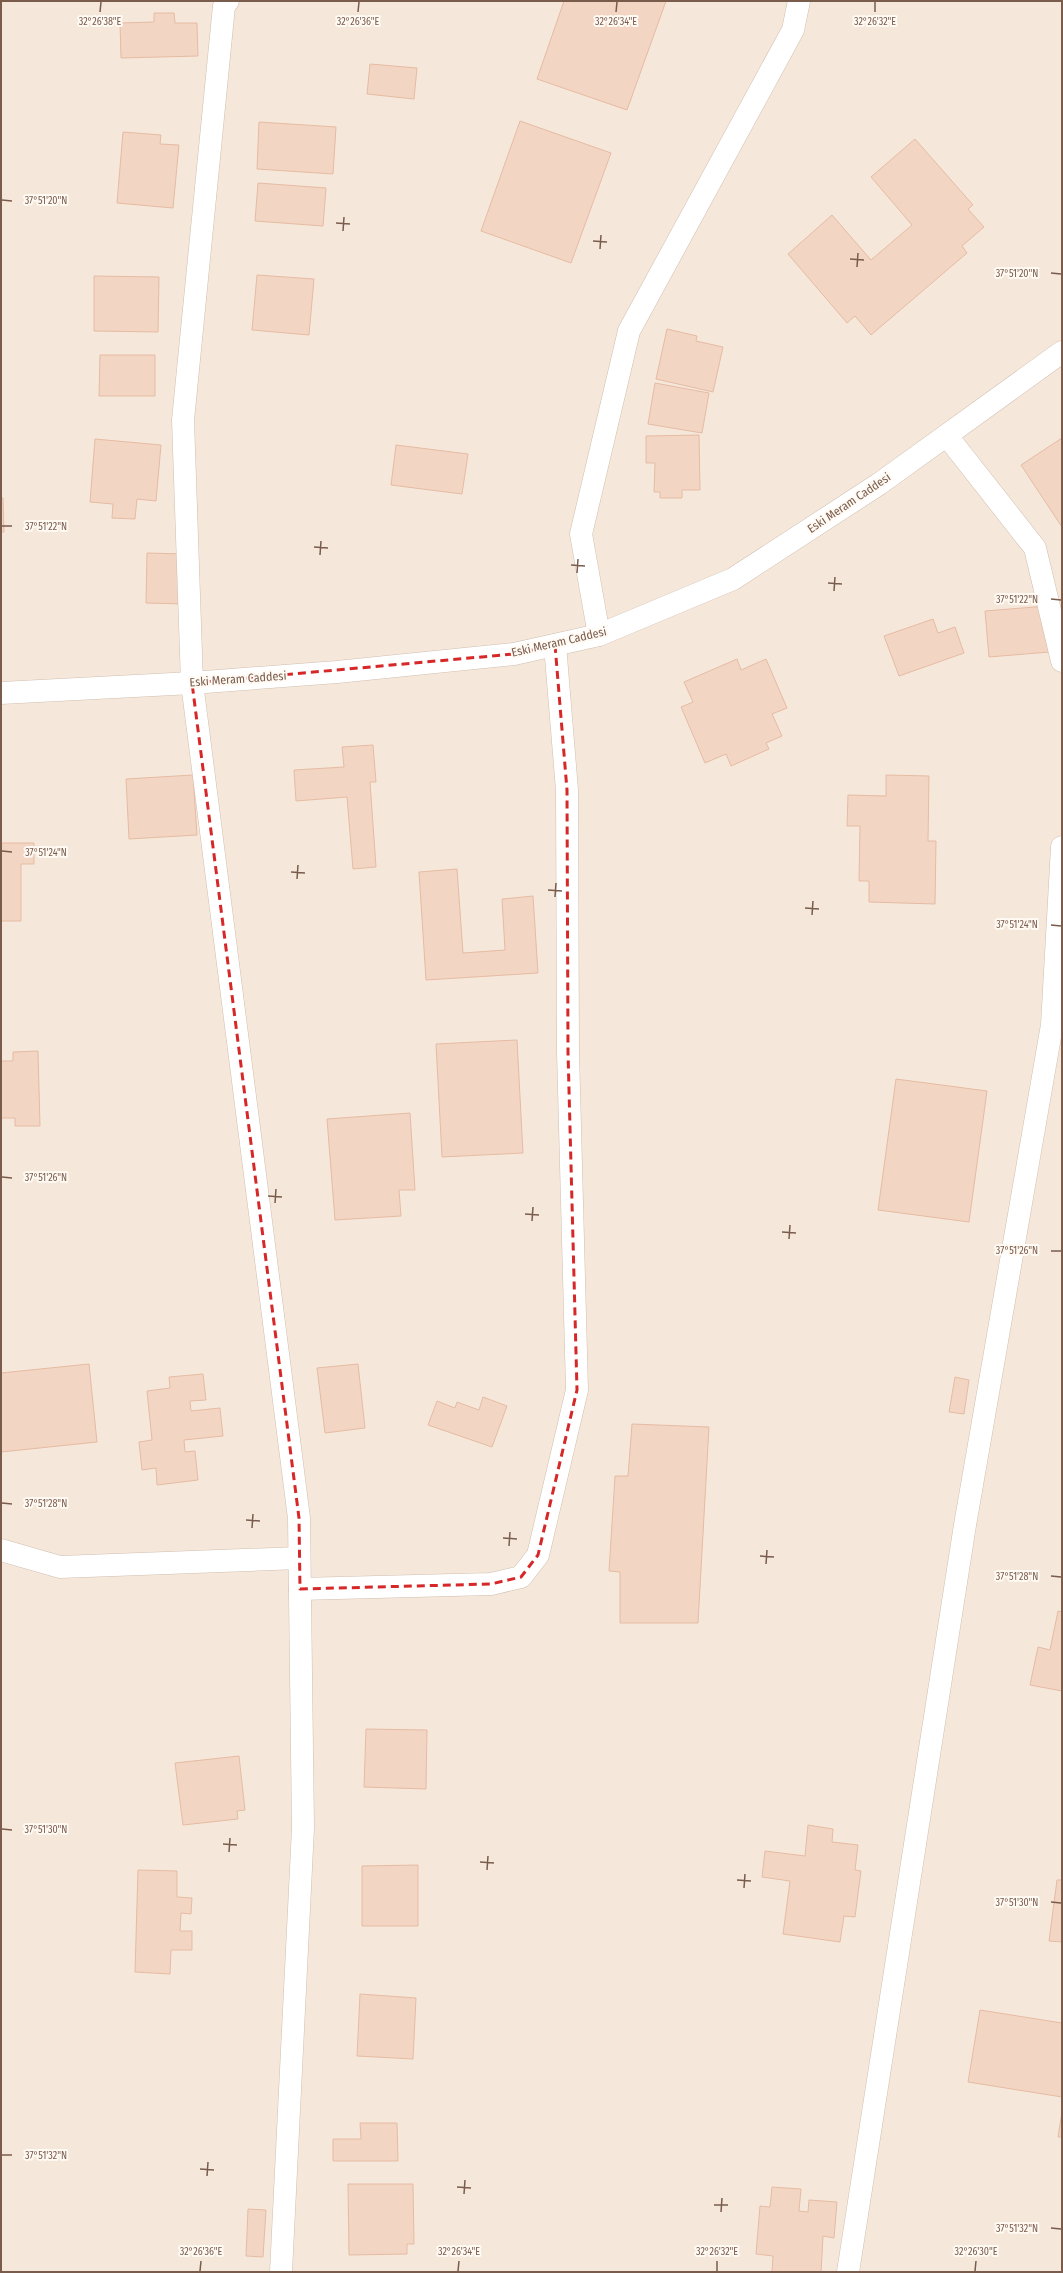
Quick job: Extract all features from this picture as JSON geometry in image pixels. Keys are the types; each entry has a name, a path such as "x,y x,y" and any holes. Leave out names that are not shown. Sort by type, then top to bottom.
{"street":[{"path":"228,1 224,6 183,420 192,683 299,1518 303,1828 281,2272"},
{"path":"599,635 581,534 629,331 793,30 799,1"},
{"name":"Eski Meram Caddesi","path":"1,693 192,683 337,672 514,654 599,635 733,579 879,484 1062,352"},
{"path":"946,436 1035,548 1062,661"},
{"path":"300,1589 491,1584 521,1577 538,1555 577,1390 568,1060 567,790 555,645"},
{"path":"848,2272 964,1533 1052,1025 1062,847"},
{"path":"1,1550 60,1567 300,1558"}],"highlighted area":[{"path":"555,645 567,790 568,1052 577,1390 538,1555 521,1577 491,1584 300,1589 299,1518 192,683 514,654"}],"shaded area":[{"path":"1,1 1062,1 1062,2272 1,2272"}],"building":[{"path":"564,1 666,1 627,110 537,79"},
{"path":"154,13 174,13 175,23 197,23 198,56 121,58 120,23 154,22"},
{"path":"370,64 417,68 414,99 367,94"},
{"path":"520,121 611,153 571,263 481,231"},
{"path":"259,122 336,127 333,174 257,169"},
{"path":"123,132 161,135 160,144 179,145 173,208 117,203"},
{"path":"915,139 973,205 968,209 984,227 962,246 967,253 871,335 855,316 847,323 788,254 832,215 871,260 912,225 871,177"},
{"path":"258,183 326,188 323,226 255,221"},
{"path":"257,275 314,279 309,335 252,330"},
{"path":"94,276 159,277 158,332 94,331"},
{"path":"667,329 697,336 696,341 723,347 713,392 656,379"},
{"path":"100,355 155,355 155,396 99,396"},
{"path":"655,383 709,393 702,433 648,424"},
{"path":"699,435 700,490 682,490 682,498 660,498 660,492 654,492 655,463 646,463 646,436"},
{"path":"1062,438 1062,527 1021,465"},
{"path":"95,439 161,445 156,501 137,499 135,519 112,518 113,504 90,502"},
{"path":"396,445 468,454 462,494 391,485"},
{"path":"1,498 3,498 4,532 1,532"},
{"path":"147,553 186,554 186,604 146,603"},
{"path":"1047,606 1050,652 989,657 985,611"},
{"path":"933,619 938,633 955,627 964,653 899,676 884,636"},
{"path":"737,659 741,670 766,659 787,708 772,714 782,736 766,743 769,749 731,766 726,754 705,763 681,707 693,702 684,682"},
{"path":"373,745 376,782 370,782 376,867 353,869 347,797 296,801 294,770 344,767 342,747"},
{"path":"193,775 197,835 129,839 126,779"},
{"path":"886,775 929,776 928,841 936,841 935,904 869,902 869,881 859,881 860,826 847,826 848,795 886,796"},
{"path":"1,843 34,843 34,864 21,864 21,921 1,921"},
{"path":"457,869 463,953 505,950 502,899 533,896 538,973 426,980 419,872"},
{"path":"517,1040 523,1153 442,1157 436,1044"},
{"path":"38,1051 40,1126 15,1126 15,1118 1,1118 1,1061 13,1061 13,1052"},
{"path":"896,1079 987,1091 969,1222 878,1210"},
{"path":"410,1113 415,1190 399,1190 401,1216 335,1220 327,1119"},
{"path":"89,1364 97,1442 1,1452 1,1373"},
{"path":"358,1364 365,1428 325,1433 317,1368"},
{"path":"203,1374 206,1400 190,1401 191,1411 220,1408 223,1436 184,1440 185,1452 195,1451 198,1480 157,1485 156,1468 142,1470 139,1442 152,1440 147,1391 170,1388 169,1377"},
{"path":"955,1377 969,1380 964,1414 949,1412"},
{"path":"483,1397 507,1406 492,1447 428,1425 437,1401 455,1408 457,1402 479,1410"},
{"path":"632,1424 709,1427 698,1623 620,1623 620,1572 609,1571 615,1476 628,1476"},
{"path":"1058,1611 1062,1612 1062,1691 1030,1685 1038,1647 1050,1650"},
{"path":"366,1729 427,1730 426,1789 364,1787"},
{"path":"239,1756 245,1810 237,1811 238,1819 183,1825 175,1763"},
{"path":"808,1825 833,1829 832,1842 858,1845 855,1870 861,1871 855,1917 844,1916 840,1942 783,1934 790,1881 762,1877 765,1851 805,1856"},
{"path":"418,1865 418,1926 362,1926 362,1866"},
{"path":"138,1870 177,1871 177,1897 192,1898 191,1914 181,1913 180,1931 192,1931 192,1950 171,1950 170,1974 135,1972"},
{"path":"1057,1880 1062,1880 1062,1942 1049,1941"},
{"path":"360,1994 416,1998 413,2059 357,2056"},
{"path":"980,2010 1062,2023 1062,2097 968,2082"},
{"path":"1062,2112 1062,2137 1058,2137"},
{"path":"360,2123 397,2123 398,2161 333,2161 333,2139 361,2139"},
{"path":"348,2184 413,2184 414,2244 407,2244 407,2254 349,2255"},
{"path":"772,2187 801,2189 799,2211 808,2212 809,2200 837,2202 834,2238 823,2236 821,2272 772,2272 773,2256 756,2254 760,2206 770,2207"},
{"path":"248,2209 266,2210 263,2257 246,2256"}]}
